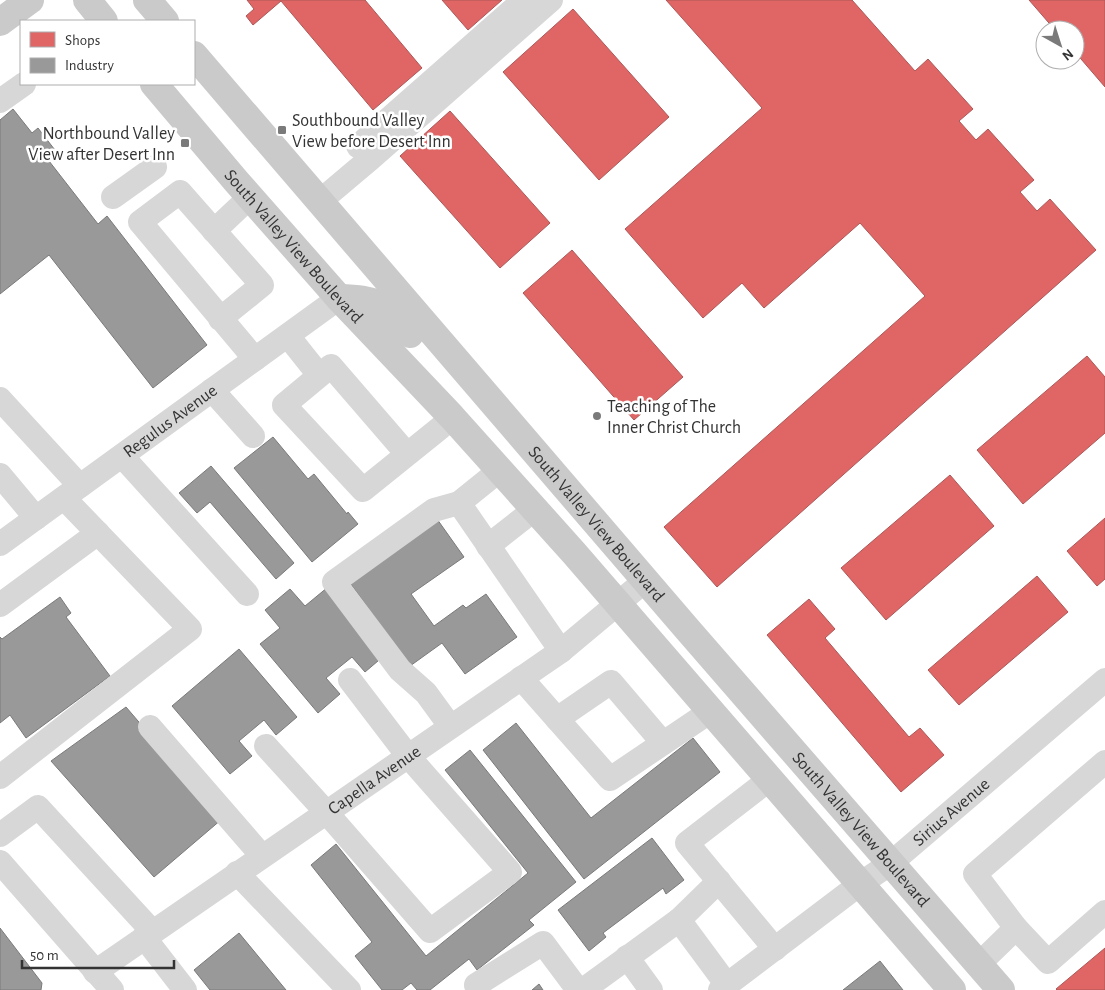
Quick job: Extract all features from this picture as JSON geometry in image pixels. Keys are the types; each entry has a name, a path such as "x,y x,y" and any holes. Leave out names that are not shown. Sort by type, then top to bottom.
{"main road":[{"path":"0,22 30,0"},
{"path":"87,0 103,20"},
{"path":"147,0 164,20"},
{"name":"South Valley View Boulevard","path":"195,56 738,688 1001,990"},
{"name":"South Valley View Boulevard","path":"155,85 250,197 340,298 452,417 574,553 952,990"},
{"path":"340,298 374,302 387,308 418,342 447,350"},
{"path":"574,553 601,528"},
{"path":"711,711 738,688"}],"street":[{"path":"358,146 524,0"},
{"path":"319,202 370,160 551,0"},
{"path":"0,101 23,85"},
{"path":"113,197 155,167"},
{"path":"220,318 262,285 180,192 140,222 220,318 255,360"},
{"path":"214,230 250,197"},
{"name":"Regulus Avenue","path":"0,544 340,298"},
{"path":"288,336 319,375"},
{"path":"408,454 331,366 284,405 362,490 408,454 452,417"},
{"path":"212,390 252,436"},
{"path":"0,399 72,492 98,533 190,629 0,777"},
{"path":"122,456 247,594"},
{"path":"450,726 426,694 400,670 334,582 434,510 459,503 500,470"},
{"path":"0,475 36,518"},
{"path":"459,503 561,651"},
{"path":"488,546 535,509"},
{"path":"0,605 98,533"},
{"name":"Capella Avenue","path":"95,972 561,651 646,580"},
{"path":"521,678 610,780 711,711"},
{"path":"266,746 430,931 510,872 408,756 350,680"},
{"name":"Sirius Avenue","path":"724,988 860,884 891,864 1105,680"},
{"path":"557,719 611,682 663,744"},
{"path":"150,727 262,856"},
{"path":"1105,762 975,874 1016,928 1048,962 1105,912"},
{"path":"770,779 687,843 775,949"},
{"path":"0,835 38,807 148,934 185,990"},
{"path":"4,873 112,990"},
{"path":"237,873 349,990"},
{"path":"583,990 679,920 718,881"},
{"path":"679,920 724,988"},
{"path":"978,964 1016,928"},
{"path":"476,985 543,943 578,990"},
{"path":"627,957 651,990"}],"building: Shops":[{"path":"247,0 365,0 422,68 373,110 281,1 253,25 246,16 254,9"},
{"path":"442,0 502,0 468,30"},
{"path":"666,0 852,0 915,71 928,59 973,109 959,121 976,140 988,129 1034,180 1020,192 1037,211 1050,199 1096,250 717,587 664,527 925,296 860,223 764,308 742,283 703,318 625,229 762,108"},
{"path":"1029,0 1105,0 1105,87 1085,64 1085,20 1046,20"},
{"path":"573,9 669,117 599,180 503,72"},
{"path":"450,111 550,223 500,268 400,156"},
{"path":"572,250 683,377 634,420 523,293"},
{"path":"1087,356 1105,377 1105,433 1023,504 977,450"},
{"path":"950,475 994,526 886,620 841,568"},
{"path":"1105,518 1105,579 1097,586 1067,551"},
{"path":"1037,576 1068,612 959,705 928,670"},
{"path":"809,599 835,629 825,638 909,737 920,728 944,755 901,792 767,635"},
{"path":"1105,948 1105,990 1056,989"}],"building: Industry":[{"path":"13,109 32,133 38,128 58,154 49,161 98,224 107,216 207,345 153,388 49,255 0,294 0,120"},
{"path":"273,437 308,479 314,474 347,514 348,512 358,524 312,562 234,468"},
{"path":"211,466 294,563 276,579 210,502 197,513 179,493"},
{"path":"437,519 464,557 411,594 434,626 463,605 466,608 486,594 517,637 465,674 442,643 410,666 350,583"},
{"path":"328,587 385,655 365,672 352,657 326,678 340,694 318,713 260,644 280,628 265,610 290,589 305,606"},
{"path":"60,597 71,613 66,617 110,676 26,738 10,715 0,723 0,637 2,639"},
{"path":"239,649 297,717 276,735 264,720 239,741 252,756 230,774 172,706"},
{"path":"126,707 222,819 154,877 51,761"},
{"path":"516,723 591,818 693,738 720,772 584,879 483,750"},
{"path":"470,750 576,882 529,920 534,925 477,970 469,959 430,990 417,990 411,983 402,990 382,990 355,956 372,942 311,865 336,844 426,956 528,873 445,770"},
{"path":"652,838 684,880 666,894 663,888 603,933 606,937 589,951 558,910"},
{"path":"0,928 42,983 41,990 0,990"},
{"path":"239,933 286,990 210,990 194,970"},
{"path":"880,961 903,990 843,990"},
{"path":"539,984 543,990 532,990"}],"place":[{"name":"Southbound Valley View before Desert Inn","path":"282,130"},
{"name":"Northbound Valley View after Desert Inn","path":"185,143"},
{"name":"Teaching of The Inner Christ Church","path":"597,416"}]}
